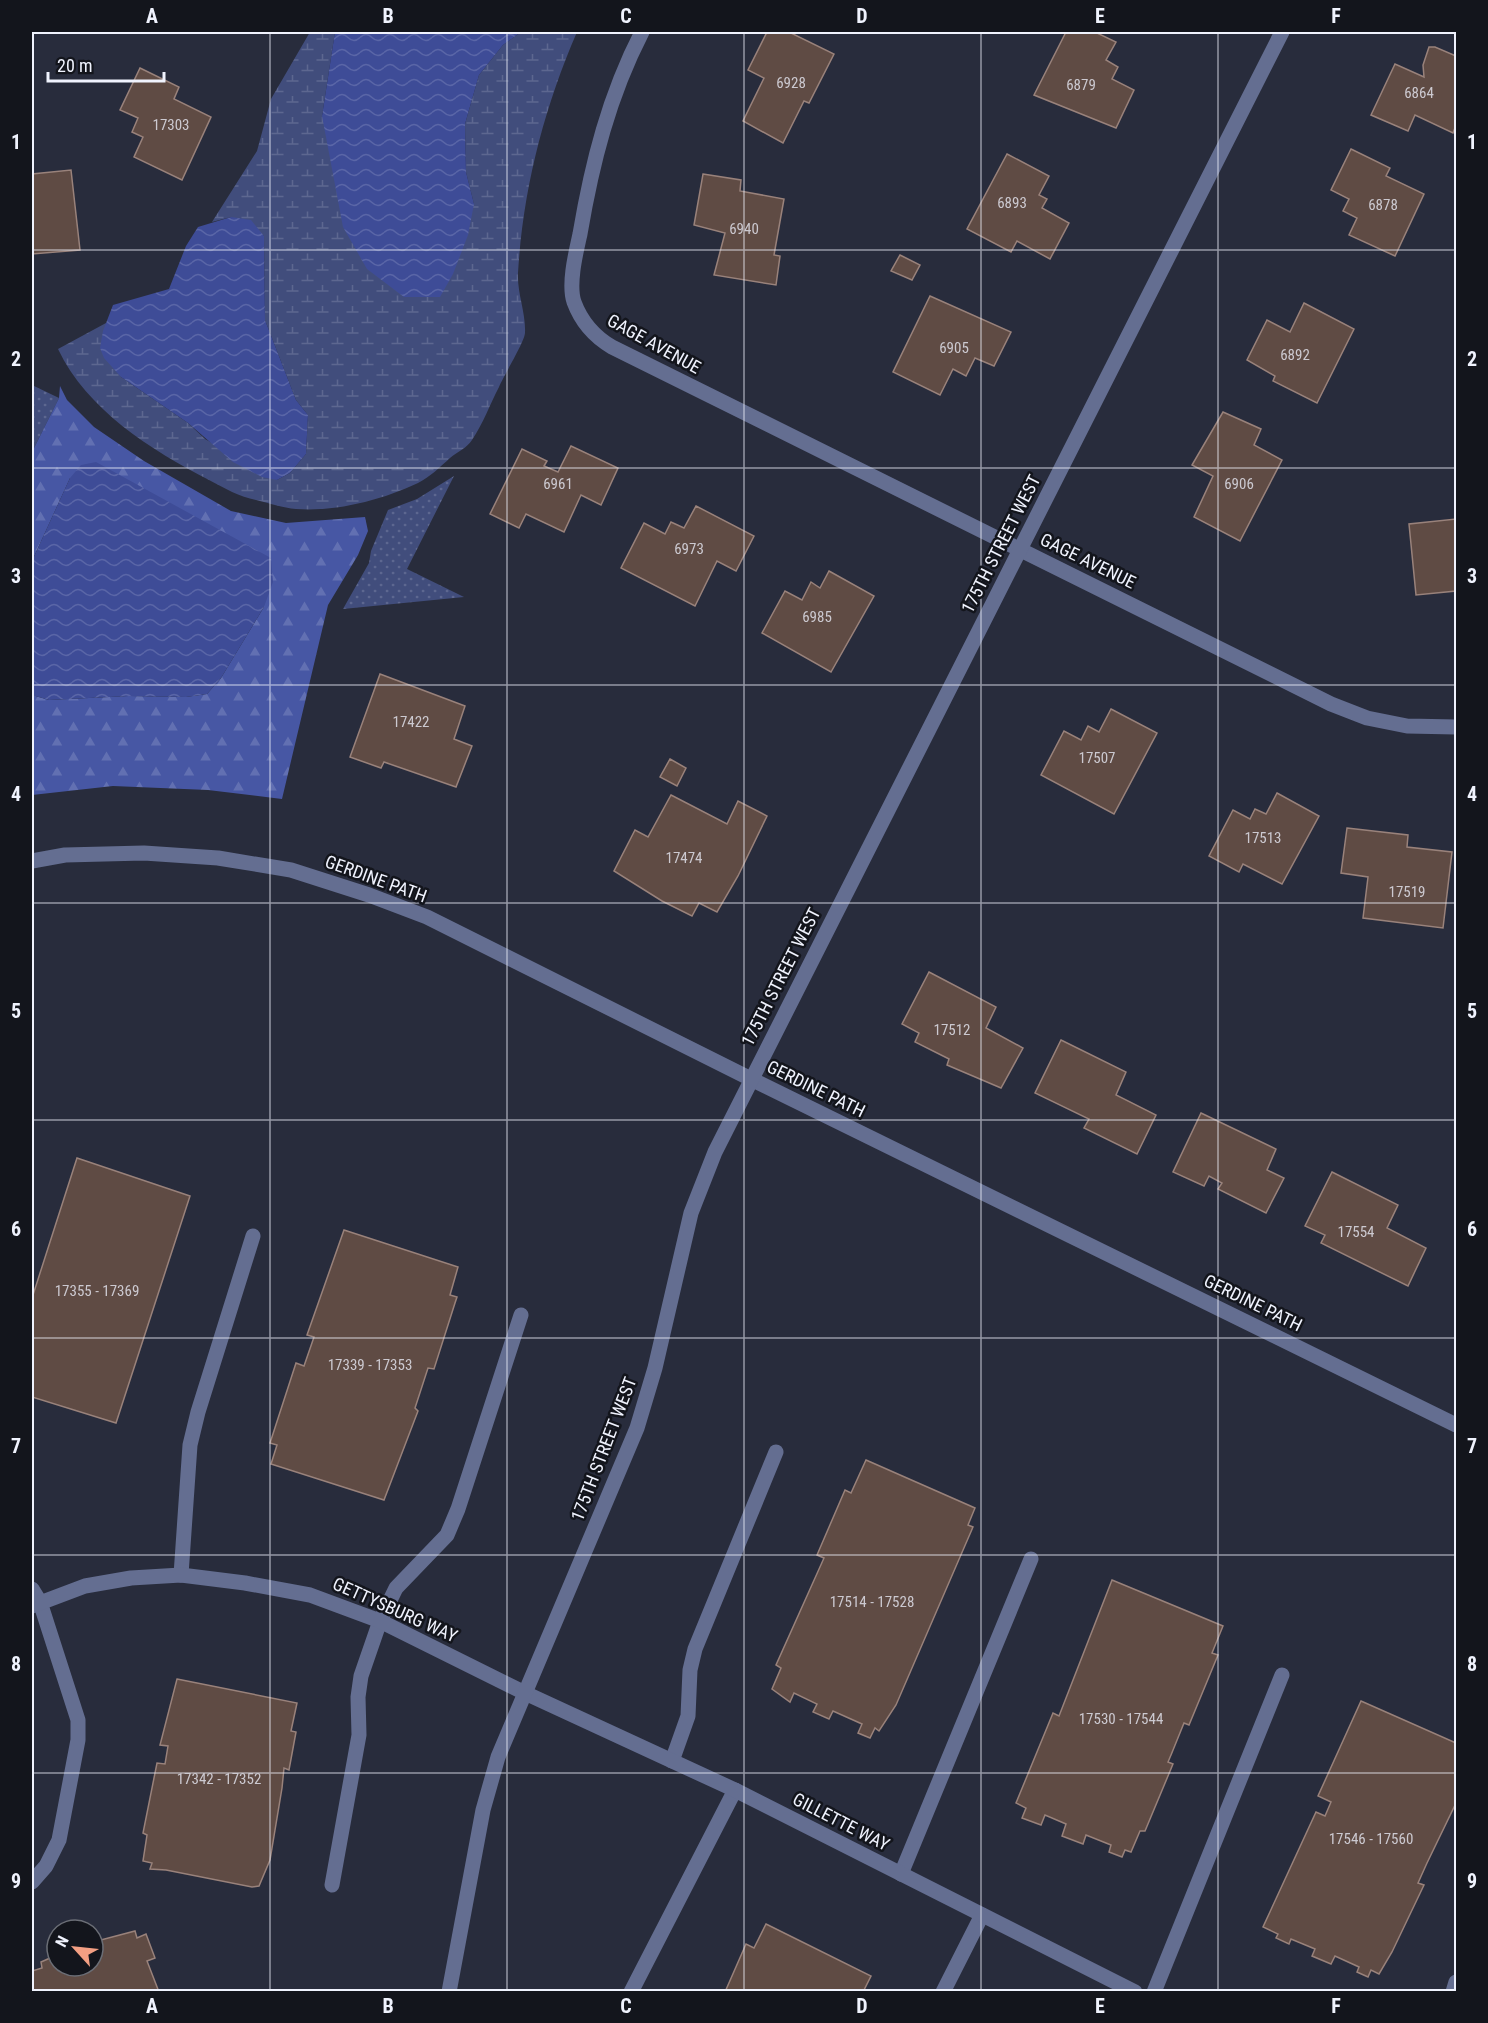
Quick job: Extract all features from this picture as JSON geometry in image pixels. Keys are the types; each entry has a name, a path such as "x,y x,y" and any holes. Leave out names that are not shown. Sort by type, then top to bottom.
{"street":[{"name":"GAGE AVENUE","path":"642,32 608,111 596,151 573,270 574,301 593,333 612,347 1331,704 1367,718 1397,724 1456,727"},
{"name":"175TH STREET WEST","path":"449,1992 483,1810 498,1757 637,1428 655,1368 691,1213 715,1152 1282,32"},
{"name":"GERDINE PATH","path":"32,861 65,855 144,853 218,858 291,870 369,895 427,917 751,1079 1456,1425"},
{"path":"181,1575 190,1445 198,1412 253,1236"},
{"path":"332,1885 359,1735 358,1697 361,1676 380,1621 396,1588 447,1535 458,1509 521,1315"},
{"path":"672,1761 688,1716 690,1670 694,1649 776,1452"},
{"path":"901,1874 1032,1559"},
{"name":"GETTYSBURG WAY","path":"34,1599 85,1586 131,1578 181,1575 245,1582 310,1595 380,1621 525,1693"},
{"path":"32,1882 46,1866 59,1840 78,1740 78,1720 34,1599"},
{"path":"1154,1992 1282,1675"},
{"name":"GILLETTE WAY","path":"525,1693 735,1790 1135,1992"},
{"path":"632,1992 735,1790"},
{"path":"943,1992 982,1915"},
{"path":"1452,1992 1456,1982"}],"green space":[{"path":"310,32 335,32 322,116 474,204 466,172 465,124 479,75 503,45 521,32 577,32 545,120 530,180 518,273 525,333 480,427 467,445 418,483 358,504 327,509 286,508 244,497 165,455 143,441 103,409 70,371 58,349 106,323 121,377 188,423 205,439 277,480 290,473 306,454 308,415 296,400 265,320 264,236 231,217 212,222 257,151 271,99"},
{"path":"32,385 59,398 32,452"},
{"path":"60,386 67,400 94,427 144,461 231,511 286,523 365,517 368,531 358,555 328,605 282,799 208,790 113,786 32,795 32,695 49,700 129,696 186,697 207,694 221,678 264,607 70,478 32,561 32,452 59,398"},
{"path":"454,476 407,569 464,597 343,609 369,563 371,551 388,510 417,499"}],"water":[{"path":"335,32 521,32 503,45 479,75 465,124 466,172 474,204 468,235 453,274 440,297 404,297 367,269 343,227 322,116"},
{"path":"231,217 251,220 264,236 265,320 296,400 308,415 306,454 290,473 277,480 262,477 233,462 188,423 121,377 104,358 100,348 103,331 113,305 169,289 186,246 198,227"},
{"path":"96,462 271,558 273,582 264,607 221,678 207,694 186,697 129,696 49,700 32,695 32,561 70,478 81,465"}],"building":[{"path":"767,32 789,32 834,54 809,103 804,101 783,143 743,121 764,78 748,70"},
{"path":"1066,32 1095,32 1116,42 1106,60 1118,67 1112,79 1134,90 1116,128 1034,95"},
{"path":"1429,47 1435,47 1456,56 1456,125 1453,133 1415,115 1408,131 1371,115 1395,64 1424,77 1423,65"},
{"path":"140,68 179,87 174,99 211,117 182,180 134,157 143,137 132,132 138,118 120,110"},
{"path":"1351,149 1390,168 1386,176 1424,194 1395,256 1349,235 1357,218 1343,211 1349,199 1331,190"},
{"path":"1007,154 1049,176 1039,195 1047,199 1042,208 1069,223 1050,259 1017,241 1011,252 967,229"},
{"path":"71,170 80,250 32,254 32,174"},
{"path":"703,174 741,180 740,191 784,199 774,255 780,256 776,285 714,275 725,233 694,225"},
{"path":"900,255 920,265 912,280 891,271"},
{"path":"930,296 1011,332 994,366 975,358 966,376 953,369 940,395 893,372"},
{"path":"1304,303 1354,329 1317,403 1273,381 1275,376 1247,360 1267,320 1290,332"},
{"path":"1223,412 1261,429 1254,445 1282,460 1240,541 1194,517 1213,476 1192,465"},
{"path":"571,446 618,468 601,505 581,495 564,532 526,514 519,528 490,514 522,449 547,461 544,466 558,472"},
{"path":"696,506 754,536 736,571 717,561 695,606 621,568 644,523 665,534 671,522 684,528"},
{"path":"1456,519 1456,591 1416,595 1409,524"},
{"path":"829,571 874,596 831,672 762,633 785,591 802,600 811,582 820,588"},
{"path":"380,674 465,706 454,739 472,746 456,787 384,762 381,768 350,757"},
{"path":"1111,709 1157,733 1114,814 1041,775 1064,731 1081,740 1088,726 1099,732"},
{"path":"670,759 686,768 677,786 660,777"},
{"path":"1277,793 1319,816 1282,884 1243,864 1239,872 1209,856 1233,810 1250,819 1255,809 1266,814"},
{"path":"671,795 727,824 738,801 767,816 738,876 717,912 699,903 692,916 662,901 614,871 635,830 648,837"},
{"path":"1347,828 1408,835 1407,847 1452,852 1443,928 1363,918 1368,877 1341,873"},
{"path":"929,972 996,1007 986,1028 1023,1048 1001,1088 947,1065 949,1059 915,1042 919,1033 902,1024"},
{"path":"1061,1040 1126,1072 1116,1095 1156,1115 1137,1154 1084,1128 1089,1119 1035,1093"},
{"path":"1201,1113 1276,1149 1267,1170 1284,1178 1266,1213 1218,1189 1222,1183 1209,1176 1204,1186 1173,1172"},
{"path":"77,1158 190,1196 116,1423 32,1397 32,1298"},
{"path":"1332,1172 1398,1205 1387,1228 1426,1248 1408,1286 1321,1243 1325,1235 1305,1226"},
{"path":"344,1230 458,1267 450,1295 457,1297 434,1369 428,1368 415,1408 418,1411 384,1500 271,1464 277,1445 270,1443 296,1363 304,1366 314,1337 307,1335"},
{"path":"866,1460 975,1508 968,1525 973,1527 896,1705 879,1731 875,1728 870,1738 858,1733 862,1724 833,1711 829,1719 813,1712 817,1704 794,1693 790,1702 772,1689 781,1668 776,1665 824,1558 817,1555 845,1490 851,1493"},
{"path":"1112,1580 1223,1626 1212,1653 1218,1655 1189,1725 1184,1723 1168,1762 1173,1764 1145,1831 1140,1831 1131,1852 1125,1850 1122,1857 1109,1852 1111,1845 1086,1835 1083,1844 1062,1836 1066,1824 1045,1815 1041,1825 1022,1818 1026,1808 1016,1803 1053,1713 1059,1716"},
{"path":"177,1679 297,1703 291,1731 296,1732 289,1770 284,1768 270,1860 259,1886 252,1887 150,1869 152,1863 143,1861 147,1835 143,1833 157,1763 165,1764 168,1746 160,1745"},
{"path":"1361,1701 1456,1743 1456,1803 1418,1883 1424,1885 1392,1952 1379,1974 1371,1970 1368,1977 1357,1972 1359,1967 1335,1956 1331,1964 1312,1956 1315,1949 1291,1939 1289,1944 1276,1938 1278,1934 1263,1927 1316,1812 1325,1816 1331,1802 1318,1796"},
{"path":"766,1924 871,1976 863,1992 725,1992 746,1944 754,1948"},
{"path":"135,1931 137,1938 146,1934 155,1958 147,1961 159,1992 32,1992 32,1971 42,1968 41,1962 45,1960 45,1978 105,1978 105,1939"}]}
